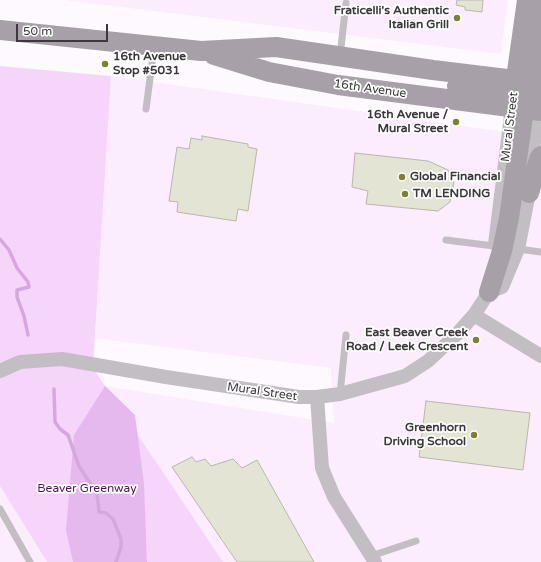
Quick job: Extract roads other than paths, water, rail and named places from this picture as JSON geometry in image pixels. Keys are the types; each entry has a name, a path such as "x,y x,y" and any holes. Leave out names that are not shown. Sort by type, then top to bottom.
{"main road":[{"path":"527,0 529,94"},
{"path":"489,292 502,251 529,94 541,6"},
{"name":"16th Avenue","path":"0,30 201,51 276,47 340,56 529,94"},
{"name":"16th Avenue","path":"201,51 269,72 346,86 529,94"},
{"path":"529,193 541,156"}],"street":[{"name":"Mural Street","path":"0,371 20,362 62,359 299,397 317,397 340,394 405,376 428,361 457,334 474,315 489,292 502,287 518,249 529,193 529,94"},
{"name":"Mural Street","path":"489,292 485,278 494,246 529,94"},
{"path":"474,315 541,356"},
{"path":"317,397 322,468 334,497 373,559"}],"lane":[{"path":"340,56 346,3"},
{"path":"146,109 154,46"},
{"path":"446,240 494,246"},
{"path":"518,249 541,252"},
{"path":"340,394 346,335"},
{"path":"0,509 30,562"},
{"path":"373,559 416,541"}],"waterway":[{"path":"0,239 9,250 17,268 28,282 29,287 17,290 17,297 24,316 28,335"},
{"path":"54,389 55,422 60,429 68,435 79,466 97,494 99,512 106,513 113,519 121,539 121,547 116,562"}],"place":[{"name":"Fraticelli's Authentic Italian Grill","path":"457,18"},
{"name":"16th Avenue Stop #5031","path":"105,64"},
{"name":"16th Avenue / Mural Street","path":"456,122"},
{"name":"Global Financial","path":"402,177"},
{"name":"TM LENDING","path":"405,194"},
{"name":"East Beaver Creek Road / Leek Crescent","path":"476,340"},
{"name":"Greenhorn Driving School","path":"474,435"}],"park label":[{"name":"Beaver Greenway","path":"87,489"}]}
